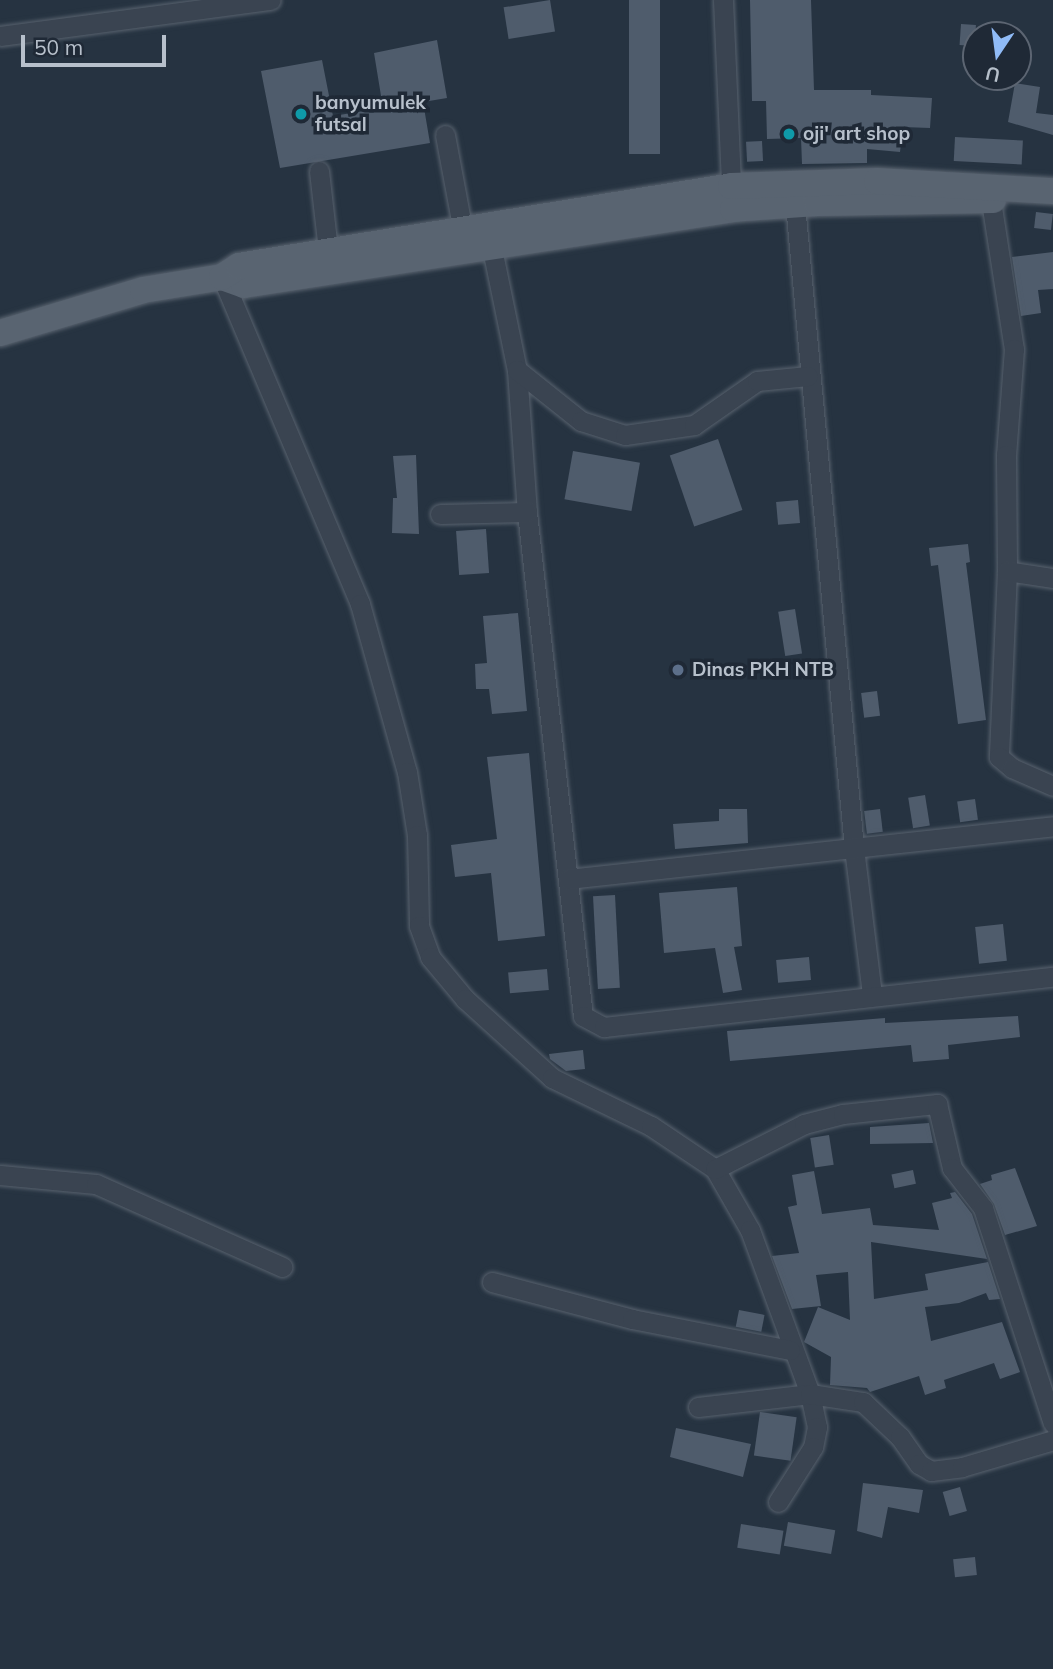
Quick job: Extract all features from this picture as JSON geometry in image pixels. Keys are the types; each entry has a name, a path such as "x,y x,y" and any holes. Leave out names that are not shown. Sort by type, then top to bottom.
{"main road":[{"path":"222,277 244,285 478,240 731,186 808,195 989,194 1047,190"},
{"path":"0,333 143,290 222,277 240,266 328,250 478,240 638,223 808,195"}],"street":[{"path":"0,36 271,0"},
{"path":"723,0 731,186"},
{"path":"445,135 517,370 527,512 568,879 578,1006 591,1025 604,1027 872,995 1053,977"},
{"path":"319,171 328,250"},
{"path":"989,194 1014,349 1006,455 1007,571 999,757 1012,768 1053,786"},
{"path":"808,195 808,376 854,848 872,995"},
{"path":"222,277 360,604 407,772 417,835 419,926 430,957 466,999 552,1078 651,1126 715,1168 750,1230 790,1350 810,1394 817,1427 813,1447 778,1502"},
{"path":"517,370 581,421 625,435 694,425 757,381 808,376"},
{"path":"440,514 527,512"},
{"path":"1007,571 1053,578"},
{"path":"568,879 1053,826"},
{"path":"715,1168 804,1124 843,1114 937,1104 951,1168 974,1191 983,1208 1053,1423"},
{"path":"0,1175 96,1184 148,1211 282,1267"},
{"path":"492,1282 632,1319 790,1350"},
{"path":"698,1406 810,1394 863,1402 900,1437 919,1464 931,1471 962,1467 1053,1440"}],"building":[{"path":"550,0 555,32 509,39 504,7"},
{"path":"629,0 660,0 660,154 629,154"},
{"path":"750,0 811,0 814,90 871,90 871,95 932,98 930,128 903,127 900,152 867,149 867,163 802,164 801,138 767,139 766,101 752,101"},
{"path":"961,24 962,24 962,45 960,45"},
{"path":"437,40 447,98 423,102 430,143 280,168 261,71 322,60 333,116 383,108 374,53"},
{"path":"1032,86 1040,87 1036,113 1053,115 1053,135 1008,122 1014,91 1032,91"},
{"path":"955,137 1023,141 1022,165 954,161"},
{"path":"762,141 763,161 747,162 746,142"},
{"path":"1036,212 1053,214 1051,230 1034,228"},
{"path":"1053,252 1053,289 1038,290 1041,313 1021,316 1012,257"},
{"path":"718,439 742,510 694,527 670,456"},
{"path":"573,451 640,463 631,511 564,499"},
{"path":"416,455 419,534 392,533 393,498 397,498 393,456"},
{"path":"798,500 800,523 778,525 776,502"},
{"path":"486,529 489,573 459,575 456,531"},
{"path":"968,544 970,562 966,563 986,720 958,724 938,565 931,566 929,548"},
{"path":"795,609 802,653 785,656 778,612"},
{"path":"518,613 527,711 492,714 489,689 476,689 475,664 487,663 483,616"},
{"path":"877,691 880,716 864,718 861,693"},
{"path":"529,753 545,936 498,941 491,873 455,877 451,845 497,839 487,757"},
{"path":"925,795 930,826 913,828 908,798"},
{"path":"975,799 978,820 960,822 957,802"},
{"path":"719,809 747,809 748,843 675,849 673,824 719,821"},
{"path":"880,809 883,832 867,834 864,811"},
{"path":"737,887 742,946 734,947 742,990 723,993 715,948 664,953 659,893"},
{"path":"615,895 620,988 598,989 593,896"},
{"path":"1003,924 1007,961 979,964 975,927"},
{"path":"809,957 811,980 778,983 776,960"},
{"path":"547,969 549,990 510,993 508,972"},
{"path":"1018,1016 1020,1037 948,1045 949,1059 913,1062 911,1045 730,1061 727,1031 885,1018 885,1023"},
{"path":"583,1050 585,1069 566,1071 550,1059 549,1054"},
{"path":"929,1123 933,1143 870,1144 870,1127"},
{"path":"829,1135 834,1165 815,1168 810,1138"},
{"path":"1015,1168 1037,1226 1005,1235 994,1204 980,1184 992,1180 991,1175"},
{"path":"913,1170 916,1184 894,1188 891,1175"},
{"path":"814,1171 822,1214 870,1208 873,1225 939,1230 932,1203 952,1198 950,1193 955,1192 972,1214 987,1259 871,1242 874,1299 928,1290 925,1274 988,1262 1000,1299 989,1300 986,1293 959,1303 925,1307 931,1341 1002,1322 1020,1372 1000,1379 994,1363 944,1380 946,1388 925,1395 919,1376 870,1392 867,1388 830,1385 831,1357 804,1342 818,1307 850,1320 848,1272 816,1275 821,1306 792,1309 772,1256 799,1253 788,1207 797,1205 792,1175"},
{"path":"739,1310 765,1315 761,1332 736,1327"},
{"path":"760,1412 797,1417 791,1461 754,1456"},
{"path":"676,1428 751,1444 743,1477 670,1457"},
{"path":"863,1483 923,1490 919,1513 888,1507 882,1538 857,1531"},
{"path":"960,1487 967,1511 950,1516 943,1492"},
{"path":"788,1522 835,1530 831,1554 784,1546"},
{"path":"741,1524 783,1531 780,1554 737,1548"},
{"path":"975,1557 977,1575 955,1577 953,1559"}],"place":[{"name":"banyumulek futsal","path":"301,114"},
{"name":"oji' art shop","path":"789,134"},
{"name":"Dinas PKH NTB","path":"678,670"}]}
